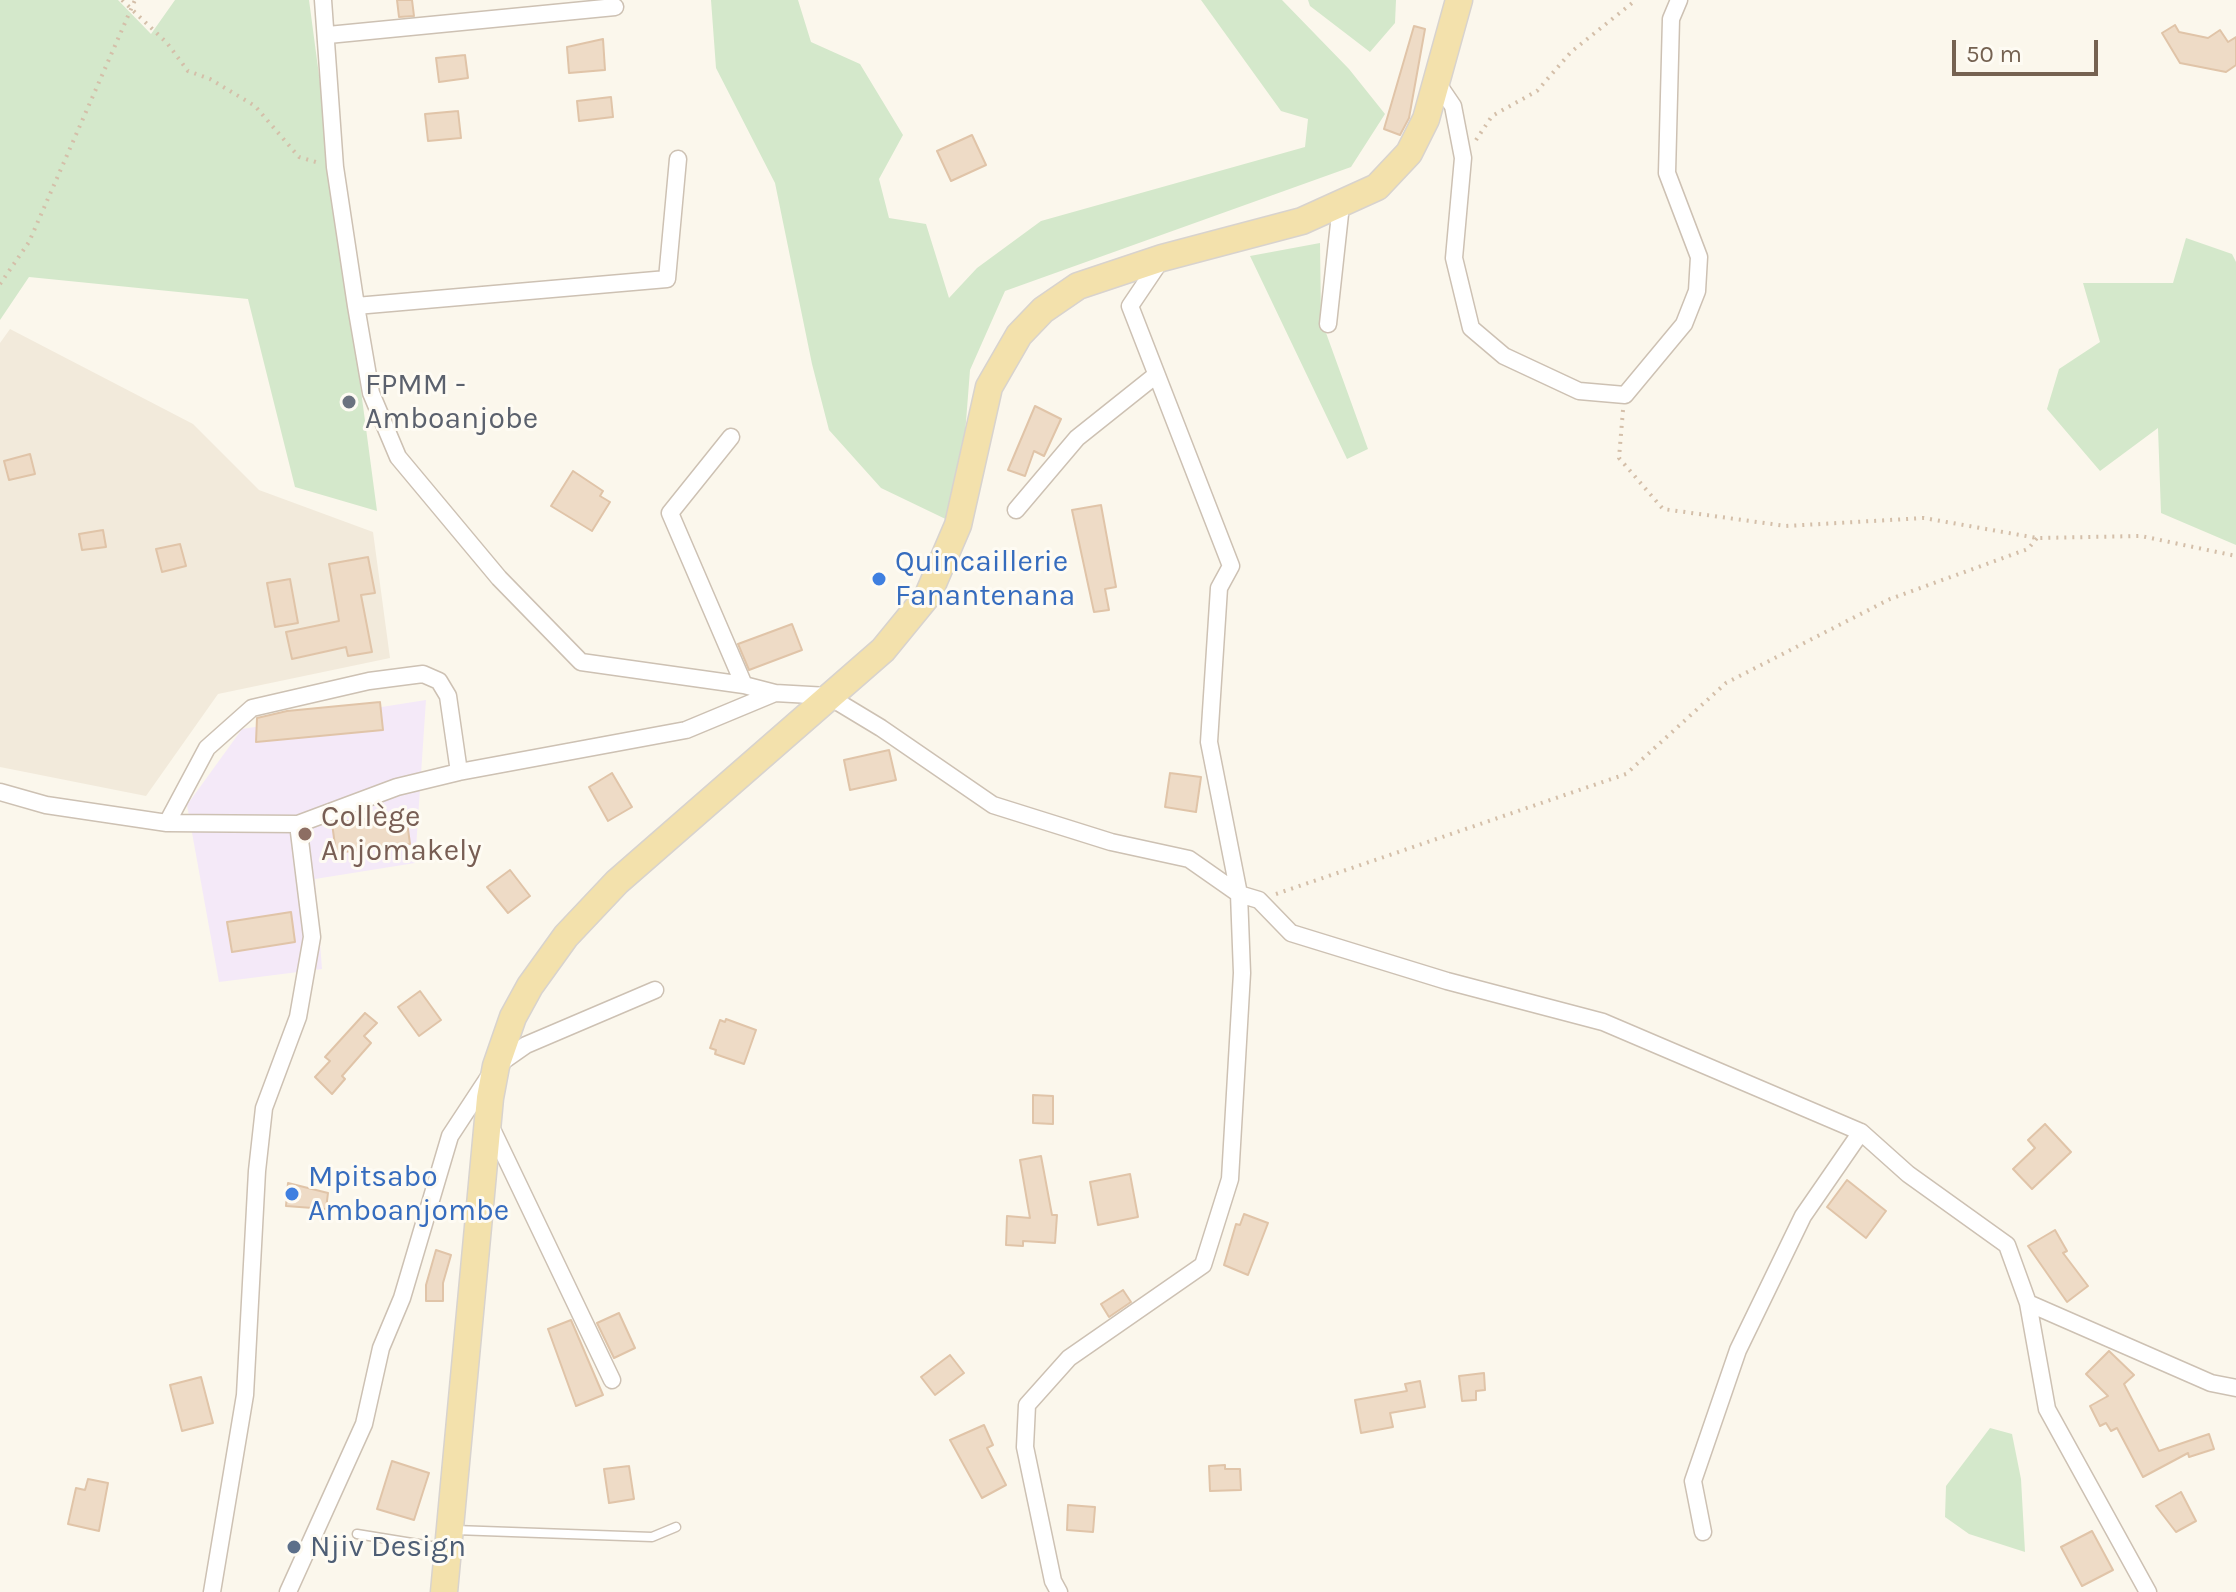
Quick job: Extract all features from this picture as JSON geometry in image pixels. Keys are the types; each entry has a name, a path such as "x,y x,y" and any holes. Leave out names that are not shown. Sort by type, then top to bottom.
{"main road":[{"path":"444,1592 496,1066 513,1017 530,986 566,936 657,845 883,650 928,595 958,525 989,387 1019,335 1043,310 1078,286 1162,258 1302,221 1377,187 1409,153 1426,119 1459,0"}],"street":[{"path":"323,0 328,35 335,167 371,393 398,457 499,578 581,662 744,685 775,693 828,696 881,728 993,805 1111,842 1189,859 1239,894 1259,900 1291,933 1447,981 1603,1022 1861,1132 1908,1174 2007,1245 2028,1303 2047,1409 2148,1592"},
{"path":"1438,84 1453,106 1463,158 1454,258 1471,328 1504,356 1579,391 1625,395 1684,324 1697,291 1699,257 1667,173 1671,19 1679,0"},
{"path":"328,35 546,7 615,7"},
{"path":"356,306 667,279 678,159"},
{"path":"1328,324 1341,205"},
{"path":"1053,1588 1025,1447 1027,1405 1069,1358 1203,1265 1230,1179 1242,973 1239,894 1209,742 1219,588 1231,566 1130,306 1162,258"},
{"path":"1016,510 1077,438 1156,375"},
{"path":"731,437 670,513 744,685"},
{"path":"167,823 207,748 252,708 369,681 423,674 439,681 448,696 459,772"},
{"path":"0,792 46,805 167,823 298,824 397,787 459,772 686,730 775,693"},
{"path":"212,1592 245,1395 257,1171 264,1108 298,1017 312,937 298,824"},
{"path":"288,1592 364,1424 381,1348 402,1298 450,1136 496,1066 526,1045 655,990"},
{"path":"490,1123 612,1380"},
{"path":"1703,1532 1693,1481 1738,1350 1803,1216 1861,1132"},
{"path":"2028,1303 2211,1383 2236,1388"}],"lane":[{"path":"357,1534 449,1539 652,1537 676,1527"}],"path":[{"path":"122,0 167,43 188,71 210,79 255,106 299,157 335,167"},
{"path":"0,284 29,242 135,0"},
{"path":"1463,158 1492,116 1537,91 1571,52 1636,0"},
{"path":"1625,395 1619,458 1663,509 1786,526 1924,518 2037,538 2141,536 2236,556"},
{"path":"1259,900 1626,774 1726,683 1890,599 2028,549 2037,538"}],"shaded area":[{"path":"10,329 193,424 259,490 373,532 390,658 218,694 146,796 0,767 0,343"},
{"name":"Collège Anjomakely","path":"426,700 415,863 315,879 322,969 219,982 187,805 242,729"}],"green space":[{"path":"0,0 118,0 151,34 175,0 309,0 377,511 295,487 248,299 29,277 0,320"},
{"path":"711,0 798,0 811,42 860,64 903,135 879,179 889,218 926,224 949,298 977,268 1041,221 1305,147 1308,119 1281,111 1201,0 1282,0 1349,69 1385,114 1351,167 1005,291 970,370 958,525 881,488 829,430 812,364 775,183 716,68"},
{"path":"1308,0 1396,0 1395,23 1370,52 1310,6"},
{"path":"2186,238 2232,254 2236,262 2236,545 2161,513 2158,428 2100,471 2047,409 2059,369 2100,342 2083,283 2173,283"},
{"path":"1320,243 1321,319 1368,449 1347,459 1250,256"},
{"path":"1990,1428 2012,1434 2021,1479 2025,1552 1969,1534 1945,1517 1946,1486"}],"building":[{"path":"397,0 412,0 414,16 399,17"},
{"path":"2175,25 2179,32 2208,38 2220,30 2228,42 2236,37 2236,65 2226,72 2180,63 2162,33"},
{"path":"1414,26 1425,29 1409,118 1400,135 1384,129"},
{"path":"603,39 605,70 569,73 567,47"},
{"path":"465,55 468,78 439,82 436,58"},
{"path":"611,97 613,117 579,121 577,101"},
{"path":"458,111 461,138 428,141 425,114"},
{"path":"972,135 986,165 951,181 937,151"},
{"path":"1035,406 1061,419 1044,456 1034,451 1025,476 1008,470"},
{"path":"30,454 35,474 9,480 4,461"},
{"path":"573,471 603,491 600,496 610,502 592,531 551,506"},
{"path":"1101,505 1116,587 1105,589 1109,610 1094,612 1072,510"},
{"path":"103,530 106,547 82,550 79,534"},
{"path":"180,544 186,566 162,572 156,549"},
{"path":"368,557 375,593 361,595 372,652 348,656 346,647 292,659 286,632 339,621 329,564"},
{"path":"290,579 298,623 275,627 267,583"},
{"path":"792,624 802,650 749,670 738,644"},
{"path":"380,702 383,730 256,742 257,718 287,711"},
{"path":"889,750 896,780 850,790 844,760"},
{"path":"612,773 632,807 608,821 589,787"},
{"path":"1170,773 1201,777 1196,812 1165,807"},
{"path":"406,814 410,844 336,853 332,823"},
{"path":"510,870 530,896 508,913 487,887"},
{"path":"291,912 295,942 232,952 227,922"},
{"path":"420,991 441,1020 419,1036 398,1007"},
{"path":"365,1013 377,1023 364,1036 371,1043 342,1076 345,1079 332,1094 315,1077 330,1061 325,1057"},
{"path":"726,1019 756,1030 744,1064 715,1054 716,1050 710,1048 720,1020 725,1022"},
{"path":"1033,1095 1053,1096 1053,1124 1033,1123"},
{"path":"2045,1124 2071,1152 2032,1189 2013,1169 2035,1148 2028,1140"},
{"path":"1041,1156 1052,1215 1057,1215 1055,1243 1023,1241 1023,1246 1006,1245 1007,1216 1030,1218 1020,1160"},
{"path":"1130,1174 1138,1217 1098,1225 1090,1182"},
{"path":"1847,1180 1886,1211 1866,1238 1827,1207"},
{"path":"288,1183 328,1193 326,1209 286,1206"},
{"path":"1244,1214 1268,1223 1248,1275 1224,1265 1236,1224 1240,1225"},
{"path":"2055,1230 2067,1251 2063,1253 2088,1286 2067,1302 2028,1246"},
{"path":"436,1250 451,1255 443,1283 443,1301 426,1301 426,1285"},
{"path":"1123,1290 1131,1302 1109,1317 1101,1304"},
{"path":"619,1313 635,1348 614,1358 597,1323"},
{"path":"571,1320 603,1395 576,1406 548,1329"},
{"path":"2109,1351 2134,1375 2124,1384 2159,1451 2209,1434 2214,1449 2189,1457 2188,1453 2143,1477 2117,1428 2111,1431 2106,1423 2100,1426 2090,1406 2108,1396 2086,1374"},
{"path":"950,1355 964,1373 935,1395 921,1377"},
{"path":"1484,1373 1485,1390 1476,1391 1476,1400 1462,1401 1459,1376"},
{"path":"201,1377 213,1423 182,1431 170,1385"},
{"path":"1420,1381 1425,1407 1390,1413 1393,1427 1361,1433 1355,1400 1407,1391 1405,1384"},
{"path":"984,1425 993,1445 987,1448 1006,1485 982,1498 950,1440"},
{"path":"392,1461 429,1473 414,1520 377,1509"},
{"path":"1225,1465 1225,1469 1240,1469 1241,1490 1210,1491 1209,1466"},
{"path":"629,1466 634,1499 609,1503 604,1469"},
{"path":"88,1479 108,1483 99,1531 68,1524 76,1488 85,1490"},
{"path":"2181,1492 2196,1521 2176,1532 2156,1506"},
{"path":"1068,1505 1095,1507 1093,1532 1067,1530"},
{"path":"2092,1531 2113,1570 2082,1586 2061,1547"}],"place":[{"name":"FPMM - Amboanjobe","path":"349,402"},
{"name":"Quincaillerie Fanantenana","path":"879,579"},
{"name":"Collège Anjomakely","path":"305,834"},
{"name":"Mpitsabo Amboanjombe","path":"292,1194"},
{"name":"Njiv Design","path":"294,1547"}]}
